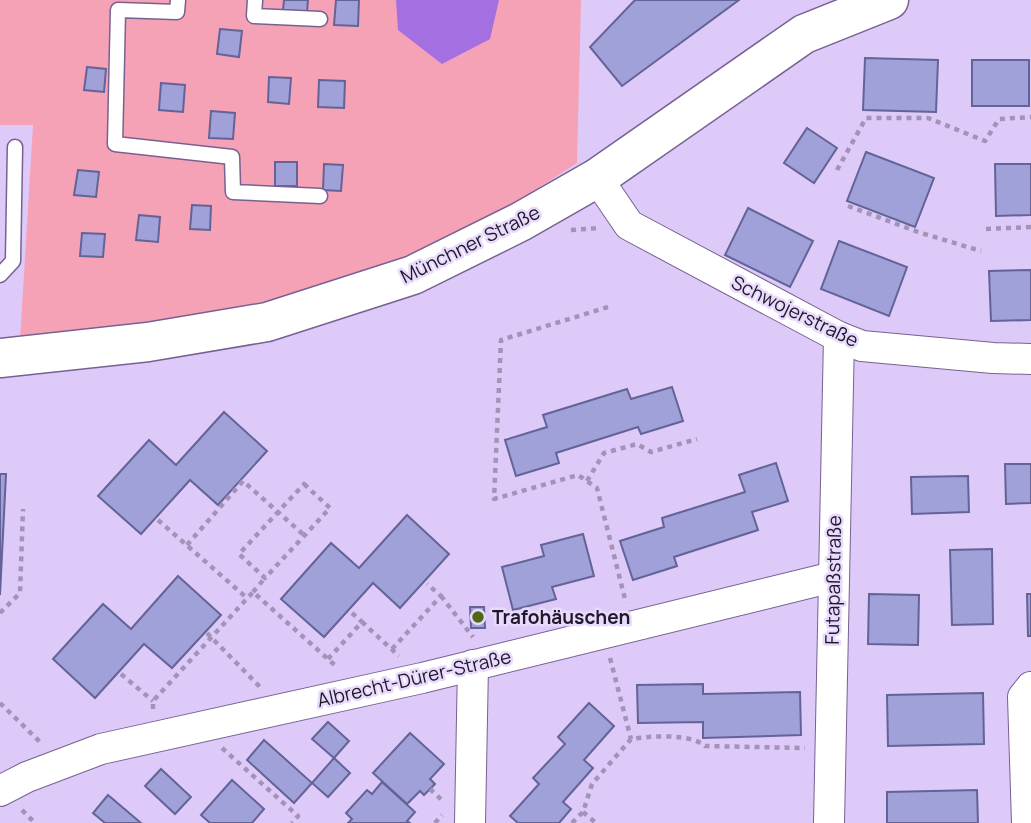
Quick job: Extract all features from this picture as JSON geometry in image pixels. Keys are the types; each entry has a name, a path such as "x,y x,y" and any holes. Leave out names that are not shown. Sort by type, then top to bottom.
{"main road":[{"name":"Münchner Straße","path":"0,358 148,342 267,322 413,275 520,222 597,178 804,34 888,0"}],"street":[{"name":"Schwojerstraße","path":"597,178 629,225 839,337 862,346 1031,359"},
{"name":"Futapaßstraße","path":"829,823 839,337"},
{"name":"Albrecht-Dürer-Straße","path":"0,791 62,762 101,749 482,663 833,577"},
{"path":"460,815 482,663"},
{"path":"1027,823 1023,698 1031,687"}],"lane":[{"path":"178,0 177,12 118,10 115,144 232,157 233,192 320,196"},
{"path":"255,0 254,16 320,19"},
{"path":"0,275 13,261 15,147"}],"path":[{"path":"837,170 866,118 928,118 985,141 999,119 1031,117"},
{"path":"848,206 918,232 981,251"},
{"path":"986,229 1031,227"},
{"path":"608,307 501,340 494,499 578,475 597,488 631,625"},
{"path":"587,481 604,453 636,444 651,452 697,439"},
{"path":"187,545 243,481 304,536"},
{"path":"155,737 153,701 330,508 304,484 239,554 265,578"},
{"path":"0,613 20,593 23,509"},
{"path":"158,520 248,599"},
{"path":"427,584 441,596 482,663"},
{"path":"253,592 362,690"},
{"path":"392,649 441,596"},
{"path":"352,613 422,677"},
{"path":"328,659 362,622"},
{"path":"603,632 631,739"},
{"path":"207,633 281,709"},
{"path":"121,674 153,701"},
{"path":"0,703 62,762"},
{"path":"199,727 298,816 292,823"},
{"path":"572,823 583,811 592,784 631,739 651,736 698,739 705,746 830,748"},
{"path":"430,789 460,815"},
{"path":"583,811 596,823"}],"shaded area":[{"path":"0,0 581,0 577,163 476,228 340,282 249,305 138,325 20,340 33,125 0,125"},
{"path":"396,0 499,0 490,39 442,64 398,30"}],"building":[{"path":"284,0 308,0 307,12 283,10"},
{"path":"336,0 359,0 358,26 334,25"},
{"path":"635,0 739,0 622,86 590,47"},
{"path":"220,29 242,31 239,57 217,54"},
{"path":"865,58 938,60 936,112 863,110"},
{"path":"972,60 1029,60 1029,106 972,106"},
{"path":"87,67 106,69 104,92 84,90"},
{"path":"269,77 291,78 289,104 268,102"},
{"path":"319,80 345,81 344,108 318,107"},
{"path":"161,83 185,85 183,112 159,110"},
{"path":"211,111 235,113 233,139 209,138"},
{"path":"807,128 837,148 814,183 784,163"},
{"path":"866,152 934,178 915,227 847,201"},
{"path":"275,162 297,162 297,186 275,186"},
{"path":"324,164 343,165 341,191 323,190"},
{"path":"995,164 1031,164 1031,215 996,216"},
{"path":"78,170 99,172 96,197 74,195"},
{"path":"192,205 211,206 210,230 190,229"},
{"path":"748,208 813,241 790,287 725,255"},
{"path":"139,215 160,217 158,242 136,240"},
{"path":"82,233 105,234 103,257 80,256"},
{"path":"839,241 907,267 889,316 821,289"},
{"path":"1031,270 1031,320 991,321 989,271"},
{"path":"672,387 683,421 641,434 638,427 556,453 559,463 516,476 505,440 547,427 543,415 627,389 631,399"},
{"path":"224,412 267,451 218,505 190,480 141,534 98,496 149,440 176,465"},
{"path":"776,463 788,501 752,512 758,530 674,557 677,566 633,580 620,541 664,527 662,518 745,492 739,475"},
{"path":"1005,464 1031,464 1031,503 1006,504"},
{"path":"0,474 6,474 0,595"},
{"path":"968,476 969,512 912,514 911,477"},
{"path":"407,515 449,554 400,608 373,583 324,637 281,599 331,543 359,568"},
{"path":"583,534 594,576 552,587 556,599 513,610 502,567 544,556 541,545"},
{"path":"992,549 993,624 952,625 950,550"},
{"path":"178,576 221,615 172,668 144,644 95,698 53,659 103,604 131,629"},
{"path":"869,594 919,595 918,645 868,644"},
{"path":"1027,594 1031,594 1031,636 1028,636"},
{"name":"Trafohäuschen","path":"470,607 484,607 485,628 471,628"},
{"path":"703,684 703,694 800,692 801,735 703,738 703,722 638,723 637,685"},
{"path":"983,693 984,744 888,746 887,695"},
{"path":"589,703 614,726 584,760 593,768 563,802 571,809 559,823 518,823 510,816 539,784 533,778 565,744 558,737"},
{"path":"328,722 349,741 334,758 312,739"},
{"path":"410,733 444,764 430,779 435,784 424,795 420,791 407,804 373,773"},
{"path":"264,740 312,783 294,803 247,760"},
{"path":"334,758 350,773 328,797 312,783"},
{"path":"161,769 191,797 175,814 145,786"},
{"path":"232,780 264,809 252,823 210,823 201,815"},
{"path":"382,782 415,812 407,821 410,823 348,823 352,819 346,813 367,790 372,794"},
{"path":"977,790 978,823 887,823 887,792"},
{"path":"108,795 141,823 105,823 93,813"}],"place":[{"name":"Trafohäuschen","path":"478,617"}]}
